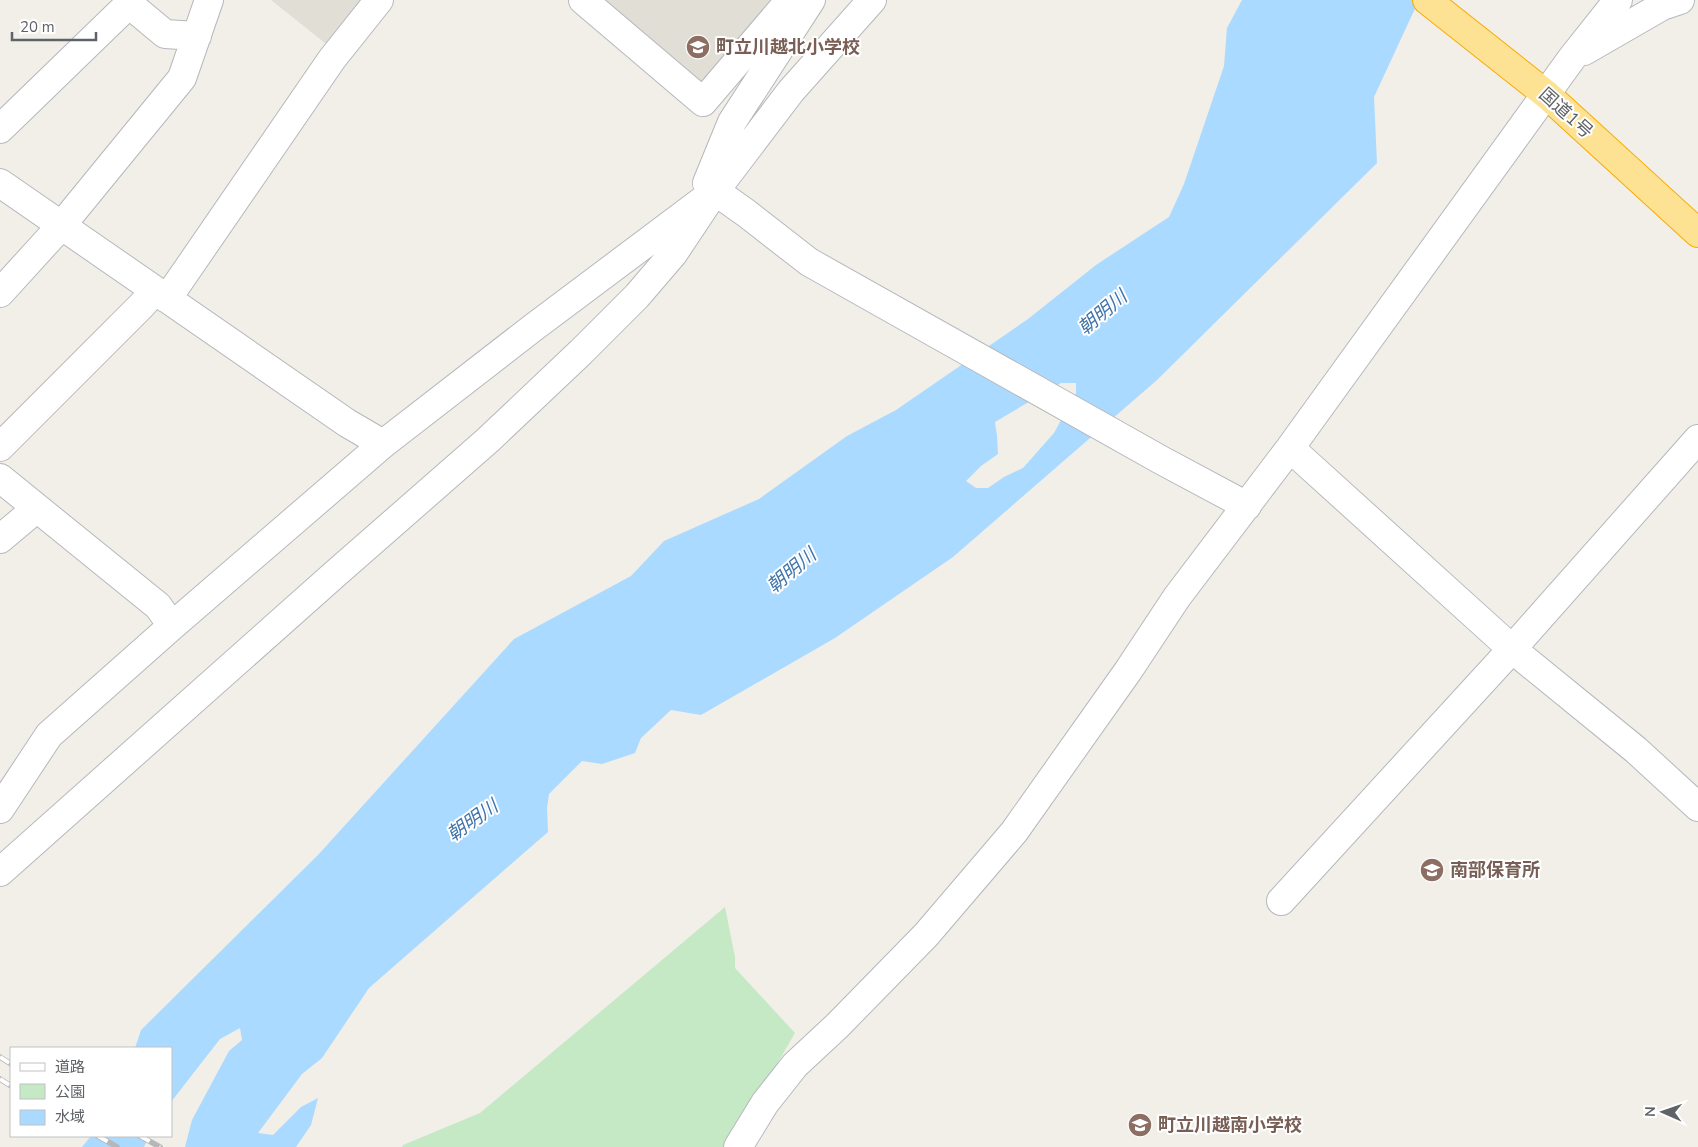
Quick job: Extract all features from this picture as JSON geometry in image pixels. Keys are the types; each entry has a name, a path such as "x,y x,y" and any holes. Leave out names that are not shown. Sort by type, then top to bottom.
{"highway":[{"name":"国道1号","path":"1427,0 1547,95 1698,233"}],"street":[{"path":"0,293 61,226 182,78 209,0"},
{"path":"0,447 161,295 332,59 379,0"},
{"path":"583,0 703,102 790,0"},
{"path":"811,0 732,122 707,183 809,262 1161,460 1247,506"},
{"path":"0,872 298,606 488,440 637,296 673,254 715,191 791,91 872,0"},
{"path":"738,1147 765,1103 795,1065 837,1026 926,935 1014,832 1128,671 1177,597 1290,448 1572,58 1618,0"},
{"path":"1572,58 1662,6 1680,0"},
{"path":"0,130 129,4 165,34 197,36"},
{"path":"0,183 347,423 383,444"},
{"path":"0,775 49,735 383,444 673,221 715,191"},
{"path":"1281,901 1512,649 1698,439"},
{"path":"1290,448 1512,649 1636,750 1698,807"},
{"path":"0,478 158,606 172,626"},
{"path":"0,539 38,508"},
{"path":"0,809 49,735"}],"shaded area":[{"path":"271,0 367,0 330,47"},
{"name":"町立川越北小学校","path":"596,0 784,0 706,94"}],"green space":[{"path":"725,907 735,957 735,968 795,1033 729,1147 402,1147 480,1113"}],"water":[{"name":"朝明川","path":"1242,0 1419,0 1374,97 1377,163 1157,380 953,557 835,638 701,715 671,710 641,738 635,753 602,764 582,761 549,794 547,808 548,832 369,988 322,1058 302,1074 258,1133 273,1135 301,1107 318,1098 311,1125 296,1147 185,1147 192,1120 229,1051 242,1040 240,1028 220,1039 172,1101 172,1047 135,1047 141,1030 318,855 514,639 631,576 664,541 759,499 847,436 896,410 1028,319 1096,265 1169,217 1184,184 1224,66 1227,28","holes":["1061,383 1076,383 1076,393 1054,433 1023,468 1004,477 988,488 976,488 966,481 981,466 998,454 995,422"]},
{"path":"90,1137 149,1137 144,1147 82,1147"}],"railway":[{"path":"0,1057 10,1063"},
{"path":"0,1079 10,1085"},
{"path":"100,1137 117,1147"},
{"path":"142,1137 160,1147"}],"place":[{"name":"町立川越北小学校","path":"698,47"},
{"name":"南部保育所","path":"1432,870"},
{"name":"町立川越南小学校","path":"1140,1125"}]}
